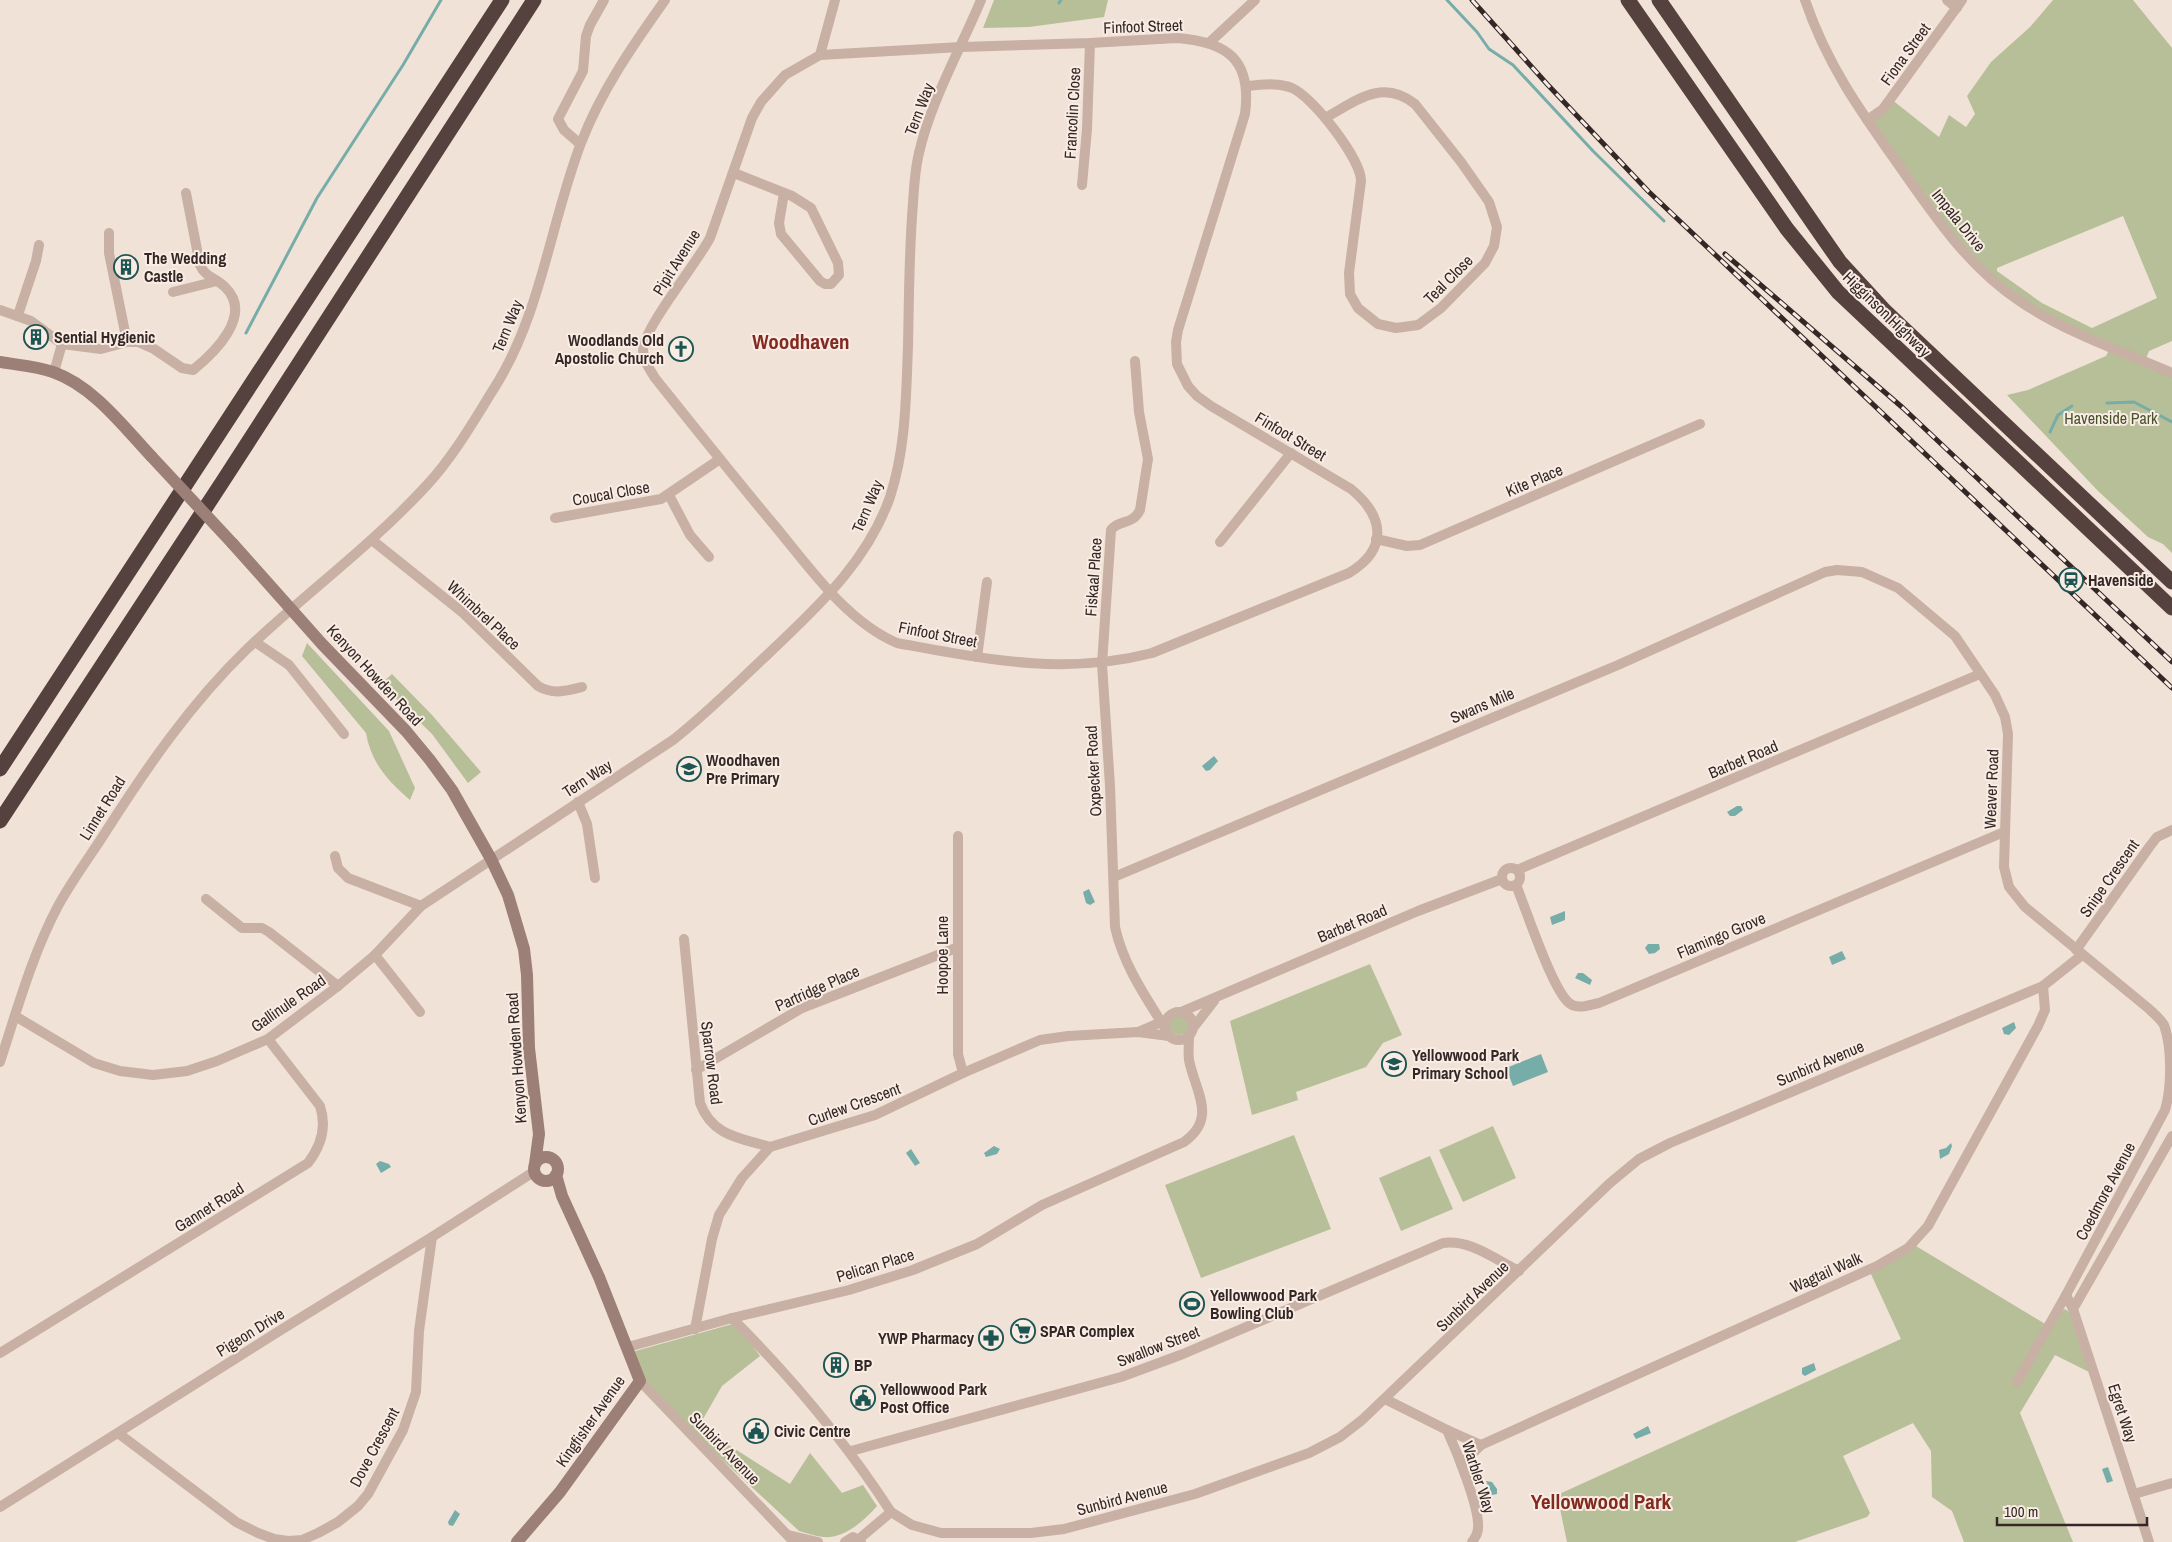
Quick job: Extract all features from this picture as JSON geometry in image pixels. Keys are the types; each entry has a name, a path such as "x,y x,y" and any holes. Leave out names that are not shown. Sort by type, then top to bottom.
{"highway":[{"path":"0,769 502,0"},
{"path":"0,821 534,0"},
{"name":"Higginson Highway","path":"1628,0 1787,229 1810,260 1838,292 2172,608"},
{"name":"Higginson Highway","path":"1659,0 1817,229 1859,283 1885,311 2172,582"},
{"path":"2134,545 2172,571"}],"street":[{"path":"580,144 564,130 558,119 583,72 586,36 604,0"},
{"name":"Tern Way","path":"291,609 372,540 429,483 448,458 503,374 533,302 580,144 602,97 619,67 665,0"},
{"path":"820,55 835,0"},
{"name":"Tern Way","path":"491,859 673,740 700,719 831,593 855,564 868,544 890,498 904,434 912,220 919,152 930,116 980,0"},
{"path":"1210,42 1255,0"},
{"name":"Impala Drive","path":"1805,0 1823,47 1838,76 1943,227 1973,262 2019,301 2057,323 2172,373"},
{"path":"1947,0 1960,4"},
{"name":"Fiona Street","path":"1867,120 1883,109 1960,4"},
{"name":"Finfoot Street","path":"831,593 873,631 897,644 976,657 1058,665 1102,664 1152,654 1349,573 1370,555 1376,539 1377,526 1367,503 1351,489 1197,396 1188,386 1177,364 1176,342 1178,330 1245,114 1247,86 1241,67 1236,60 1210,42 1177,38 961,47"},
{"name":"Francolin Close","path":"1082,185 1087,129 1090,43"},
{"name":"Pipit Avenue","path":"831,593 655,378 646,362 643,351 646,337 710,238 752,118 761,102 785,75 820,55 961,47"},
{"name":"Teal Close","path":"1247,86 1267,84 1291,87 1306,96 1325,118 1356,162 1361,175 1348,279 1350,294 1358,308 1378,324 1396,328 1418,325 1441,308 1489,258 1497,235 1493,211 1461,162 1415,104 1409,100 1396,93 1373,93 1325,118"},
{"path":"734,173 784,193 805,203 815,215 823,236 838,263 839,275 831,284 825,284 820,281 781,234 779,223 784,193"},
{"path":"0,310 18,316 42,328 62,344 101,349 127,342 146,345 182,368 194,370 227,336 233,323 234,309 225,286 205,274 200,265 186,193"},
{"path":"110,233 109,253 127,342"},
{"path":"18,316 36,261 39,245"},
{"path":"173,292 217,281"},
{"path":"54,372 62,344"},
{"name":"Fiskaal Place","path":"1102,664 1111,530 1115,525 1129,522 1137,516 1140,510 1148,465 1148,449 1139,412 1136,361"},
{"name":"Kenyon Howden Road","path":"0,362 54,372 95,398 152,456 291,609 406,731 452,790 491,859 508,895 524,949 527,975 529,1048 538,1134 537,1173"},
{"name":"Kite Place","path":"1376,539 1407,546 1420,545 1700,424"},
{"path":"1220,542 1291,453"},
{"name":"Coucal Close","path":"555,518 654,501 669,495 720,459"},
{"path":"669,495 690,535 709,557"},
{"name":"Whimbrel Place","path":"372,540 462,612 538,686 551,692 563,692 582,687"},
{"name":"Swans Mile","path":"1114,877 1618,665 1825,572 1837,570 1862,572"},
{"name":"Weaver Road","path":"1862,572 1898,588 1941,622 1955,636 1995,695 2006,724 2004,867 2009,887 2025,907 2148,1008"},
{"path":"976,657 987,582"},
{"name":"Linnet Road","path":"0,1062 31,967 58,906 141,776 166,741 195,706 255,642 291,609"},
{"path":"255,642 289,665 344,734"},
{"name":"Oxpecker Road","path":"1102,664 1115,927 1118,944 1149,1003 1167,1027"},
{"name":"Barbet Road","path":"1517,870 1980,674"},
{"path":"578,802 587,824 595,878"},
{"name":"Snipe Crescent","path":"2079,953 2150,846 2157,837 2172,830"},
{"name":"Flamingo Grove","path":"1516,884 1555,983 1569,1003 1575,1006 1583,1006 1599,1003 2004,832"},
{"name":"Hoopoe Lane","path":"958,836 956,948 958,1054 963,1073"},
{"path":"335,856 338,868 348,878 421,906"},
{"name":"Gallinule Road","path":"15,1016 94,1063 120,1072 153,1075 187,1071 268,1039 338,986 375,955 421,906 491,859"},
{"path":"1505,869 1517,870 1520,876 1516,884 1507,885 1502,879 1505,869"},
{"name":"Barbet Road","path":"1167,1027 1181,1012 1418,911 1502,879"},
{"path":"206,900 242,928 262,928 269,932 338,986"},
{"name":"Sparrow Road","path":"684,939 700,1103 709,1122 730,1136 770,1147"},
{"name":"Partridge Place","path":"696,1070 802,1008 956,948"},
{"name":"Sunbird Avenue","path":"892,1512 912,1525 941,1533 1031,1533 1064,1530 1195,1494 1309,1453 1351,1430 1519,1272 1610,1183 1639,1159 1657,1149 2043,986 2079,953"},
{"path":"375,955 420,1012"},
{"name":"Wagtail Walk","path":"1461,1464 1482,1445 1877,1266 1908,1248 1928,1226 2038,1026 2045,1010 2043,986"},
{"name":"Barbet Road","path":"1191,1032 1216,998"},
{"name":"Coedmore Avenue","path":"2017,1382 2165,1110 2172,1086 2166,1030 2159,1019 2148,1008"},
{"path":"1181,1012 1191,1020 1188,1059"},
{"path":"1167,1027 1181,1040 1191,1032"},
{"path":"1167,1027 1188,1059"},
{"name":"Curlew Crescent","path":"1138,1032 1167,1027"},
{"name":"Curlew Crescent","path":"770,1147 875,1116 963,1073 1040,1040 1068,1036 1138,1032 1167,1027"},
{"name":"Gannet Road","path":"0,1352 308,1164 323,1136 320,1106 268,1039"},
{"name":"Pelican Place","path":"628,1347 732,1318 849,1290 913,1270 977,1244 1042,1205 1169,1150 1193,1136 1202,1120 1203,1110 1188,1059"},
{"name":"Kenyon Howden Road","path":"538,1134 550,1159"},
{"name":"Coedmore Avenue","path":"2073,1309 2172,1136"},
{"path":"695,1329 712,1239 719,1216 742,1178 770,1147"},
{"path":"542,1158 550,1159 556,1164 556,1176 550,1180 537,1173 542,1158"},
{"name":"Pigeon Drive","path":"0,1507 516,1184 537,1173"},
{"name":"Kingfisher Avenue","path":"537,1173 562,1196"},
{"name":"Kingfisher Avenue","path":"518,1542 560,1492 640,1381 599,1277 562,1196 556,1176"},
{"name":"Dove Crescent","path":"118,1433 236,1522 258,1533 288,1541 302,1540 338,1522 358,1506 376,1482 411,1410 416,1392 419,1331 432,1237"},
{"name":"Swallow Street","path":"851,1451 1121,1377 1183,1354 1443,1243 1452,1242 1467,1245 1519,1272"},
{"name":"Egret Way","path":"2066,1295 2073,1309 2149,1542"},
{"path":"732,1318 779,1366 851,1451 892,1512 860,1541 850,1537 845,1542"},
{"name":"Sunbird Avenue","path":"640,1381 791,1538 818,1542"},
{"name":"Warbler Way","path":"1385,1399 1447,1430 1461,1464 1478,1519 1476,1536 1472,1542"},
{"path":"1447,1430 1482,1445"},
{"path":"2134,1494 2172,1483"}],"green space":[{"path":"994,0 1108,0 1104,17 1029,27 983,28"},
{"name":"Havenside Park","path":"2053,0 2133,0 2172,48 2172,341 2149,351 2145,361 2172,373 2172,553 2163,544 2148,537 2098,491 2007,395 2028,390 2106,356 2111,346 2057,323 1979,267 1867,121 1891,99 1939,137 1949,115 1966,127 1975,114 1967,96 1991,62 2030,27","holes":["2123,216 2157,298 2092,328 2042,303 1997,271 1997,268"]},
{"path":"307,643 389,731 415,788 410,800 395,786 376,762 368,744 366,733 302,656"},
{"path":"392,674 432,715 481,772 468,783 432,734 381,684"},
{"path":"1370,964 1402,1035 1383,1043 1366,1067 1296,1092 1298,1100 1252,1115 1230,1021"},
{"path":"1179,1015 1186,1018 1189,1025 1186,1032 1179,1035 1172,1032 1169,1025 1172,1018"},
{"path":"1493,1126 1516,1178 1463,1202 1439,1150"},
{"path":"1294,1135 1331,1229 1201,1278 1165,1185"},
{"path":"1430,1156 1453,1209 1401,1231 1379,1178"},
{"path":"1916,1246 2052,1328 2061,1311 2065,1309 2069,1312 2089,1372 2055,1355 2020,1413 2073,1542 1964,1542 1952,1511 1932,1497 1931,1451 1913,1423 1843,1456 1870,1513 1867,1517 1795,1542 1567,1542 1557,1495 1901,1339 1870,1272"},
{"path":"736,1323 760,1356 722,1386 699,1426 790,1484 810,1453 842,1493 863,1485 877,1506 860,1523 846,1532 831,1537 823,1537 799,1531 643,1386 632,1352"}],"water":[{"path":"1214,756 1218,761 1210,770 1206,771 1202,766"},
{"path":"1737,806 1741,806 1743,810 1735,816 1730,816 1727,812"},
{"path":"1089,889 1095,902 1090,905 1086,903 1083,892"},
{"path":"1565,911 1565,920 1552,925 1550,917"},
{"path":"1648,944 1659,944 1660,949 1655,953 1649,954 1645,948"},
{"path":"1842,951 1846,959 1832,965 1829,957"},
{"path":"1578,973 1583,973 1592,980 1590,985 1575,978"},
{"path":"2014,1022 2016,1028 2009,1035 2004,1034 2002,1028"},
{"path":"1541,1054 1548,1072 1513,1086 1506,1068"},
{"path":"1951,1143 1952,1146 1949,1154 1940,1159 1939,1150 1946,1148"},
{"path":"994,1146 1000,1149 997,1154 986,1157 984,1153"},
{"path":"911,1149 920,1163 915,1166 906,1153"},
{"path":"380,1161 389,1164 391,1167 381,1173 376,1164"},
{"path":"1814,1363 1816,1370 1805,1376 1802,1374 1802,1368"},
{"path":"1648,1426 1651,1433 1636,1439 1633,1434"},
{"path":"2108,1467 2113,1481 2107,1483 2102,1469"},
{"path":"1486,1481 1492,1482 1497,1489 1497,1494 1492,1495"},
{"path":"455,1510 460,1514 453,1526 449,1525 448,1522"}],"waterway":[{"path":"246,333 317,198 403,65 441,0"},
{"path":"1447,0 1477,32 1489,49 1513,65 1593,151 1664,221"},
{"path":"2107,403 2134,402 2172,422"},
{"path":"2050,432 2058,415 2072,406"}],"railway":[{"path":"1472,0 1547,84 1648,191 2172,688"},
{"path":"1725,254 1903,408 2172,662"}],"place":[{"name":"The Wedding Castle","path":"126,267"},
{"name":"Sential Hygienic","path":"36,337"},
{"name":"Woodlands Old Apostolic Church","path":"681,349"},
{"name":"Havenside","path":"2071,580"},
{"name":"Woodhaven Pre Primary","path":"689,769"},
{"name":"Yellowwood Park Primary School","path":"1394,1064"},
{"name":"Yellowwood Park Bowling Club","path":"1192,1304"},
{"name":"SPAR Complex","path":"1023,1331"},
{"name":"YWP Pharmacy","path":"991,1338"},
{"name":"BP","path":"836,1365"},
{"name":"Yellowwood Park Post Office","path":"863,1398"},
{"name":"Civic Centre","path":"756,1431"}],"district":[{"name":"Woodhaven","path":"801,342"},
{"name":"Yellowwood Park","path":"1601,1502"}]}
